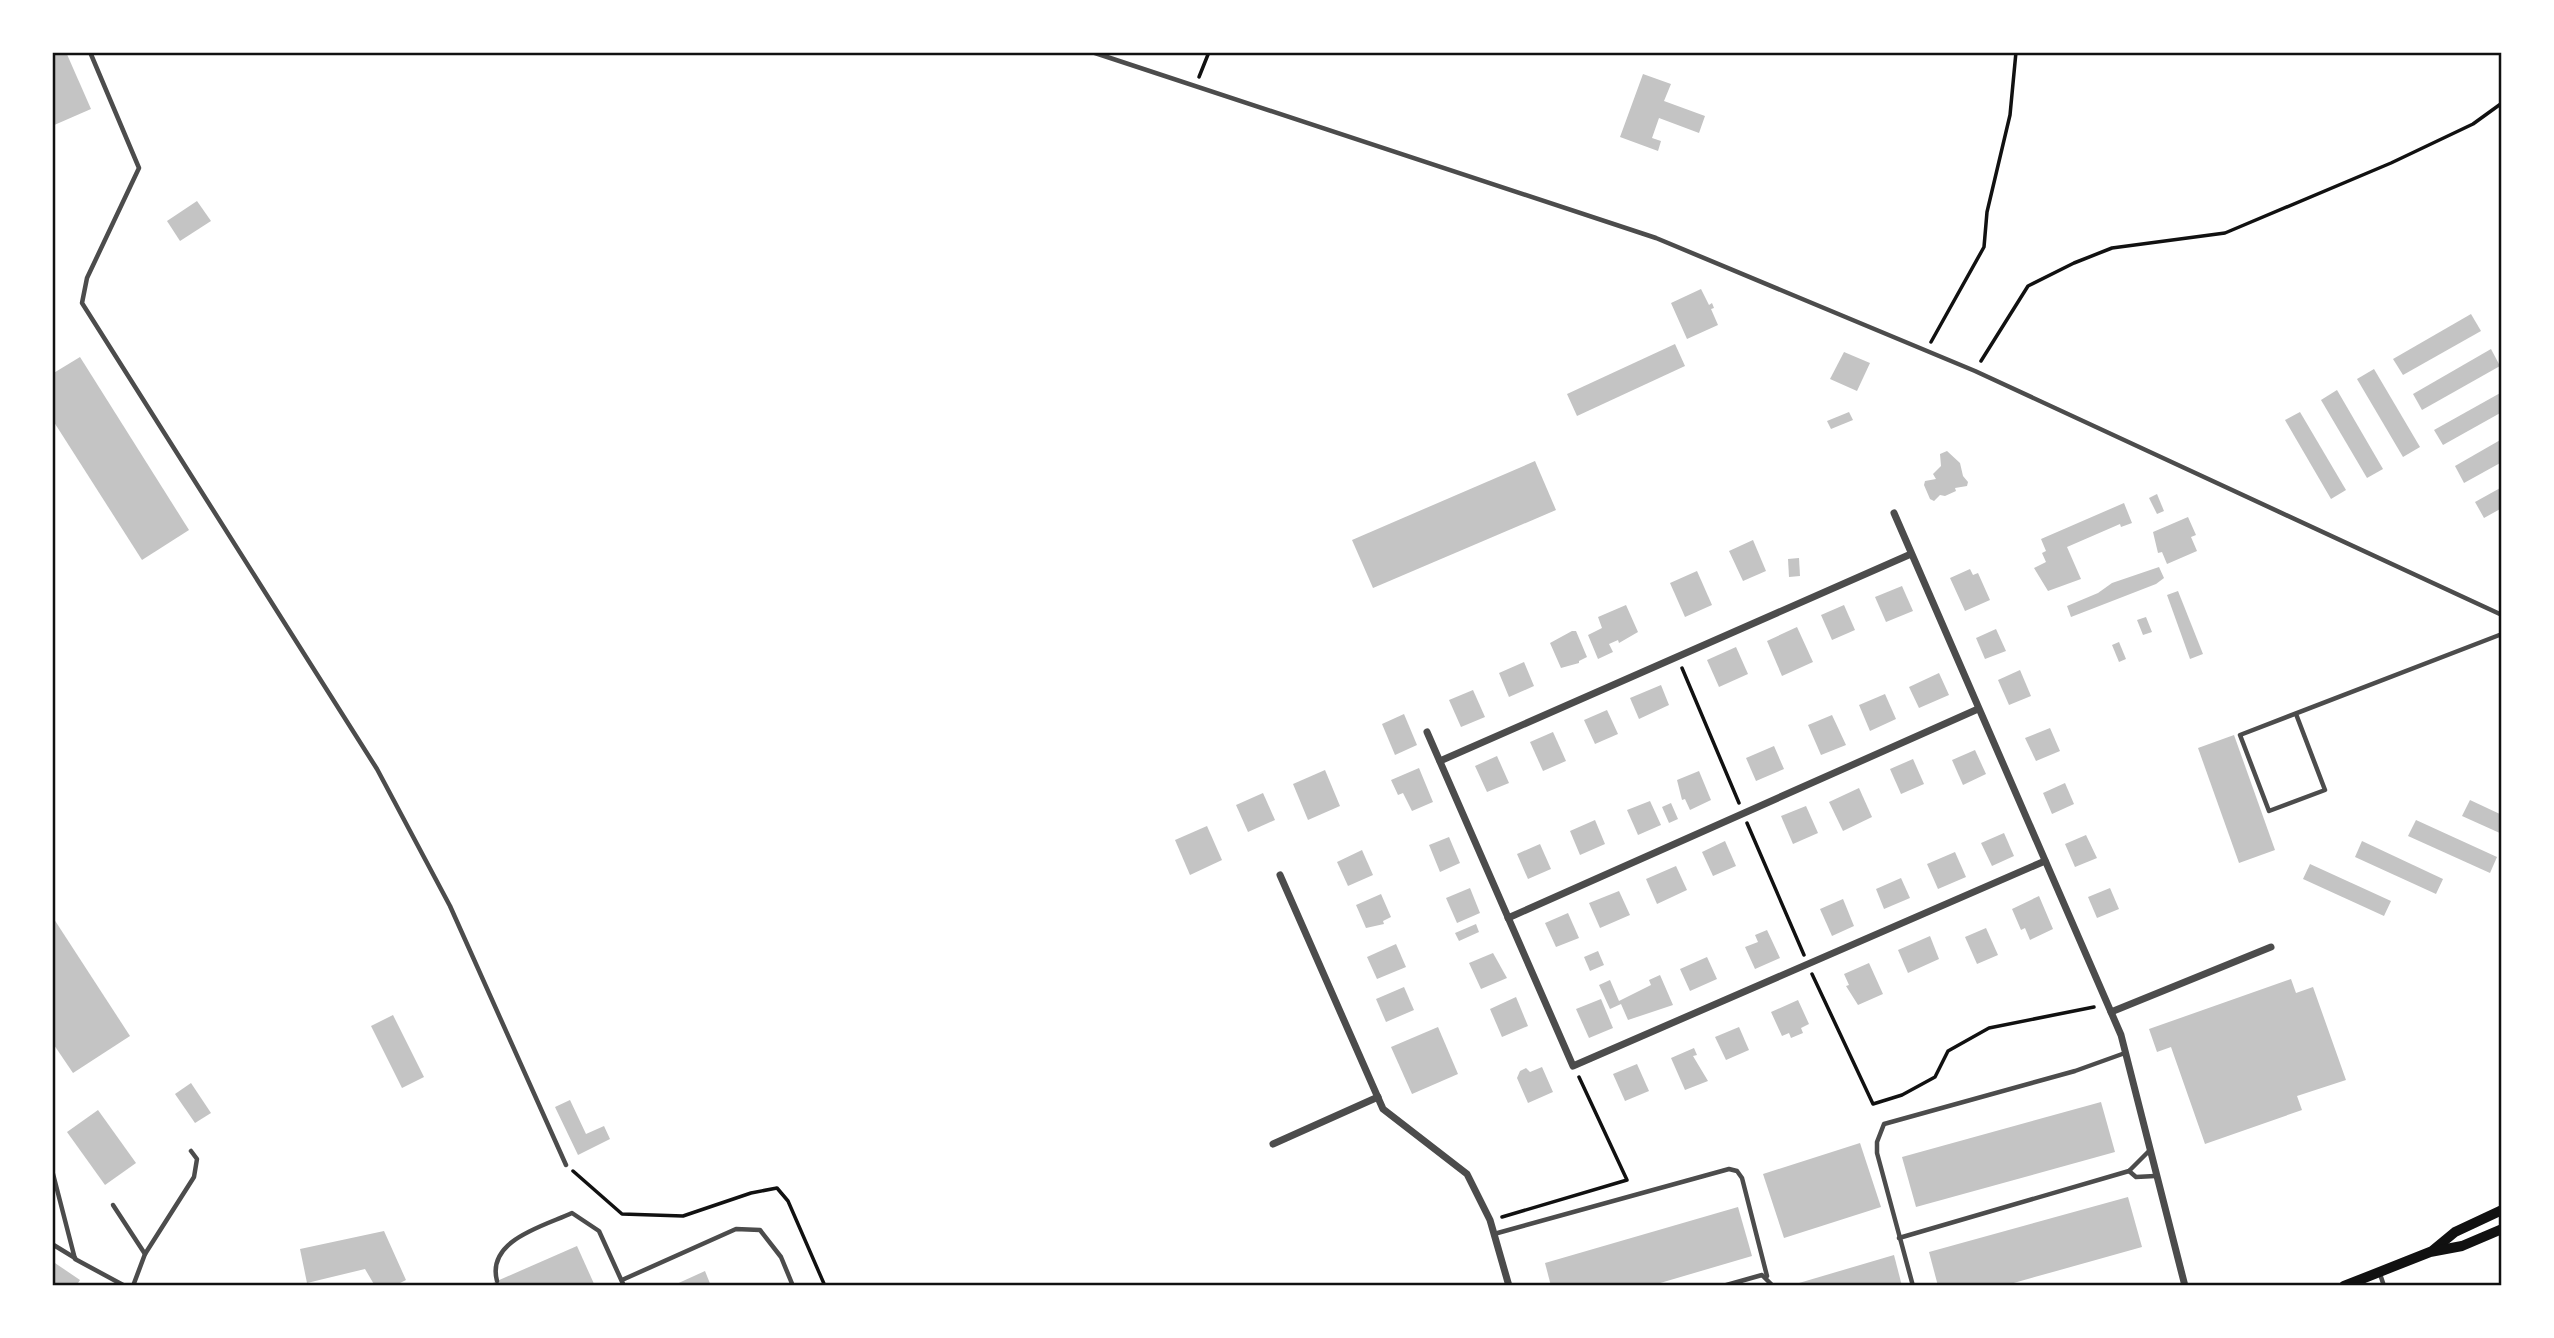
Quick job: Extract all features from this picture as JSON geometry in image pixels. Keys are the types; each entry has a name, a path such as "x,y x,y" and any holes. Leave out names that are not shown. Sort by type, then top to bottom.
{"main road":[{"path":"2430,1252 2455,1232 2501,1210"},
{"path":"2344,1286 2430,1252 2462,1246 2501,1229"}],"street":[{"path":"1894,513 2110,1008 2126,1052 2155,1176 2185,1286"},
{"path":"1440,761 1911,554"},
{"path":"1508,918 1978,709"},
{"path":"1427,732 1573,1066 2045,861"},
{"path":"1280,875 1383,1109 1467,1174 1490,1220 1509,1286"},
{"path":"2110,1008 2270,947"},
{"path":"1273,1143 1378,1097"}],"lane":[{"path":"90,52 139,168 87,278 82,303 377,769 450,906 566,1165"},
{"path":"1092,52 1195,89 1656,238 1975,371 2501,615"},
{"path":"2296,714 2325,790 2269,811 2241,735 2501,634"},
{"path":"1913,1286 1877,1153 1877,1142 1884,1124 2076,1071 2126,1052"},
{"path":"133,1286 145,1254 194,1177 197,1159 191,1151"},
{"path":"1899,1238 2129,1171 2149,1151"},
{"path":"1494,1234 1729,1169 1737,1171 1742,1178 1767,1276 1773,1286"},
{"path":"52,1170 75,1259"},
{"path":"2129,1171 2136,1177 2155,1176"},
{"path":"113,1205 145,1254"},
{"path":"497,1281 495,1274 502,1250 514,1239 572,1213 599,1231 623,1283 736,1229 760,1230 781,1257 793,1286"},
{"path":"52,1244 125,1286"},
{"path":"2380,1273 2384,1286"},
{"path":"1723,1286 1767,1276"}],"path":[{"path":"1195,89 1209,52"},
{"path":"1927,351 1984,247 1987,212 2010,115 2016,52"},
{"path":"1975,371 2028,286 2112,248 2225,233 2391,163 2473,124 2501,103"},
{"path":"1808,964 1873,1104 1902,1095 1935,1077 1948,1051 1989,1028 2110,1008"},
{"path":"1490,1220 1627,1180 1573,1066"},
{"path":"566,1165 622,1214 683,1216 751,1193 777,1188 789,1201 825,1286"}],"building":[{"path":"52,52 66,52 91,109 52,126"},
{"path":"1643,74 1671,84 1664,101 1705,116 1699,133 1659,118 1652,138 1661,141 1658,151 1620,137"},
{"path":"197,201 211,221 180,241 167,221"},
{"path":"1701,289 1709,305 1712,303 1714,308 1711,309 1718,325 1687,339 1671,303"},
{"path":"2471,314 2481,331 2403,375 2393,359"},
{"path":"1675,344 1685,366 1577,416 1567,394"},
{"path":"2491,349 2500,366 2422,410 2413,394"},
{"path":"1844,352 1870,363 1857,391 1830,379"},
{"path":"80,357 189,530 142,560 52,419 52,374"},
{"path":"2374,369 2420,447 2403,457 2357,379"},
{"path":"2337,390 2383,469 2367,478 2321,400"},
{"path":"2502,392 2502,412 2443,445 2434,430"},
{"path":"1849,412 1853,420 1831,429 1827,421"},
{"path":"2300,412 2346,490 2331,499 2285,420"},
{"path":"2502,439 2502,462 2464,483 2455,466"},
{"path":"1947,451 1960,463 1963,476 1968,482 1967,486 1955,488 1956,491 1945,496 1940,495 1934,501 1930,499 1925,481 1936,479 1933,474 1941,466 1940,454"},
{"path":"1535,461 1556,510 1373,588 1352,540"},
{"path":"2502,487 2502,508 2484,518 2475,502"},
{"path":"2157,494 2164,511 2157,514 2149,498"},
{"path":"2124,503 2132,523 2121,527 2120,524 2067,547 2081,579 2048,591 2034,568 2046,562 2042,553 2046,551 2041,539"},
{"path":"2188,517 2196,535 2191,537 2197,551 2167,564 2162,552 2158,553 2153,532"},
{"path":"1753,540 1766,571 1743,581 1729,551"},
{"path":"1799,558 1800,576 1789,577 1788,559"},
{"path":"2159,567 2164,578 2156,584 2071,617 2067,606 2098,593 2112,583"},
{"path":"1970,569 1973,575 1978,573 1990,600 1965,611 1950,578"},
{"path":"1697,571 1712,605 1685,617 1670,583"},
{"path":"1902,586 1913,611 1886,622 1875,597"},
{"path":"2178,591 2203,654 2190,659 2167,595"},
{"path":"1626,605 1638,632 1619,643 1618,640 1609,644 1613,652 1598,659 1588,635 1602,628 1598,617"},
{"path":"1844,605 1855,630 1832,640 1821,615"},
{"path":"2146,617 2152,632 2143,635 2137,620"},
{"path":"1797,627 1813,662 1782,676 1767,641"},
{"path":"1996,629 2006,651 1985,659 1976,638"},
{"path":"1576,631 1587,657 1579,663 1561,668 1550,643"},
{"path":"2119,642 2126,659 2119,662 2112,645"},
{"path":"1736,647 1748,674 1719,687 1707,660"},
{"path":"1524,662 1534,686 1509,697 1499,673"},
{"path":"2020,670 2031,696 2009,705 1998,680"},
{"path":"1939,673 1949,695 1919,708 1909,687"},
{"path":"1661,685 1669,705 1639,719 1630,698"},
{"path":"1473,690 1485,717 1461,727 1449,700"},
{"path":"1885,694 1896,719 1870,731 1859,705"},
{"path":"1607,710 1618,734 1595,744 1584,720"},
{"path":"1404,714 1417,745 1395,755 1382,724"},
{"path":"1832,715 1846,745 1821,755 1808,725"},
{"path":"2050,728 2060,751 2036,761 2025,738"},
{"path":"1553,732 1566,761 1543,771 1530,742"},
{"path":"2234,735 2275,850 2239,863 2198,748"},
{"path":"1774,746 1784,769 1756,781 1746,758"},
{"path":"1975,750 1986,774 1963,785 1952,760"},
{"path":"1497,756 1509,783 1487,792 1475,766"},
{"path":"1913,759 1924,784 1901,794 1890,769"},
{"path":"1419,768 1433,802 1412,811 1403,793 1398,795 1391,780"},
{"path":"1325,770 1340,806 1308,820 1293,784"},
{"path":"1699,771 1711,800 1690,810 1685,799 1682,800 1677,780"},
{"path":"2065,783 2074,804 2052,814 2043,793"},
{"path":"1859,788 1872,817 1843,831 1829,802"},
{"path":"1263,793 1275,820 1248,832 1236,805"},
{"path":"2470,800 2502,815 2502,834 2462,816"},
{"path":"1650,801 1661,825 1638,835 1627,810"},
{"path":"1671,803 1678,819 1669,823 1662,807"},
{"path":"1806,806 1818,833 1793,844 1781,816"},
{"path":"1595,820 1605,844 1580,855 1570,831"},
{"path":"2416,820 2497,857 2490,873 2408,836"},
{"path":"1207,826 1222,860 1190,875 1175,840"},
{"path":"2004,833 2014,856 1992,866 1981,843"},
{"path":"2086,835 2097,858 2075,867 2065,844"},
{"path":"1449,837 1460,863 1440,872 1429,845"},
{"path":"1725,841 1736,866 1713,876 1702,852"},
{"path":"2362,841 2443,879 2436,894 2355,857"},
{"path":"1540,844 1551,869 1528,879 1517,854"},
{"path":"1362,850 1373,875 1348,886 1337,862"},
{"path":"1955,852 1966,877 1938,889 1927,864"},
{"path":"2310,864 2391,901 2384,916 2303,879"},
{"path":"1676,866 1687,890 1657,904 1646,879"},
{"path":"1901,878 1910,898 1884,909 1876,889"},
{"path":"1470,888 1480,913 1457,923 1446,898"},
{"path":"2110,888 2119,909 2097,918 2088,897"},
{"path":"1619,891 1630,915 1600,928 1589,903"},
{"path":"1381,894 1391,917 1383,921 1384,924 1366,928 1356,905"},
{"path":"2039,896 2053,929 2030,940 2025,928 2021,930 2012,909"},
{"path":"1843,899 1854,926 1832,936 1820,909"},
{"path":"1568,913 1579,938 1556,947 1545,923"},
{"path":"52,916 130,1036 73,1073 52,1042"},
{"path":"1476,924 1479,932 1459,941 1455,933"},
{"path":"1986,928 1998,955 1977,964 1965,937"},
{"path":"1767,930 1780,958 1755,969 1745,947 1758,942 1755,935"},
{"path":"1930,936 1939,959 1908,973 1898,950"},
{"path":"1396,944 1406,967 1377,979 1367,957"},
{"path":"1598,951 1604,965 1590,971 1584,957"},
{"path":"1493,953 1507,978 1481,989 1469,963"},
{"path":"1707,957 1717,979 1690,991 1680,969"},
{"path":"1869,963 1883,994 1858,1005 1846,986 1849,985 1844,974"},
{"path":"1660,975 1673,1005 1628,1020 1621,1004 1610,1009 1599,985 1610,980 1619,1001 1651,985 1649,980"},
{"path":"2291,979 2296,993 2313,987 2346,1080 2297,1096 2302,1110 2205,1144 2171,1047 2157,1052 2149,1029"},
{"path":"1404,987 1414,1010 1386,1022 1376,999"},
{"path":"1516,997 1528,1026 1502,1037 1490,1009"},
{"path":"1601,999 1613,1028 1589,1038 1576,1009"},
{"path":"1798,1000 1809,1024 1801,1028 1803,1033 1791,1038 1789,1033 1782,1036 1771,1012"},
{"path":"393,1015 424,1077 402,1088 371,1026"},
{"path":"1438,1027 1458,1074 1412,1094 1391,1047"},
{"path":"1739,1027 1749,1050 1726,1060 1715,1037"},
{"path":"1694,1048 1697,1055 1693,1056 1708,1081 1685,1090 1671,1058"},
{"path":"1637,1064 1649,1091 1625,1101 1613,1074"},
{"path":"1542,1067 1553,1092 1528,1103 1517,1078 1520,1071 1526,1068 1530,1072"},
{"path":"191,1083 211,1113 195,1123 175,1094"},
{"path":"570,1100 586,1134 604,1126 610,1139 578,1155 555,1107"},
{"path":"2101,1102 2115,1152 1916,1207 1902,1157"},
{"path":"98,1110 136,1163 105,1185 67,1132"},
{"path":"1860,1143 1881,1207 1784,1238 1763,1174"},
{"path":"2128,1197 2142,1247 2003,1286 1938,1286 1929,1252"},
{"path":"1738,1207 1752,1256 1650,1286 1551,1286 1545,1263"},
{"path":"384,1231 406,1280 394,1286 375,1286 365,1269 307,1283 300,1249"},
{"path":"577,1246 595,1286 487,1286 497,1281"},
{"path":"1894,1255 1902,1286 1800,1286 1799,1283"},
{"path":"52,1261 80,1280 76,1286 52,1286"},
{"path":"705,1271 711,1286 672,1286"}]}
